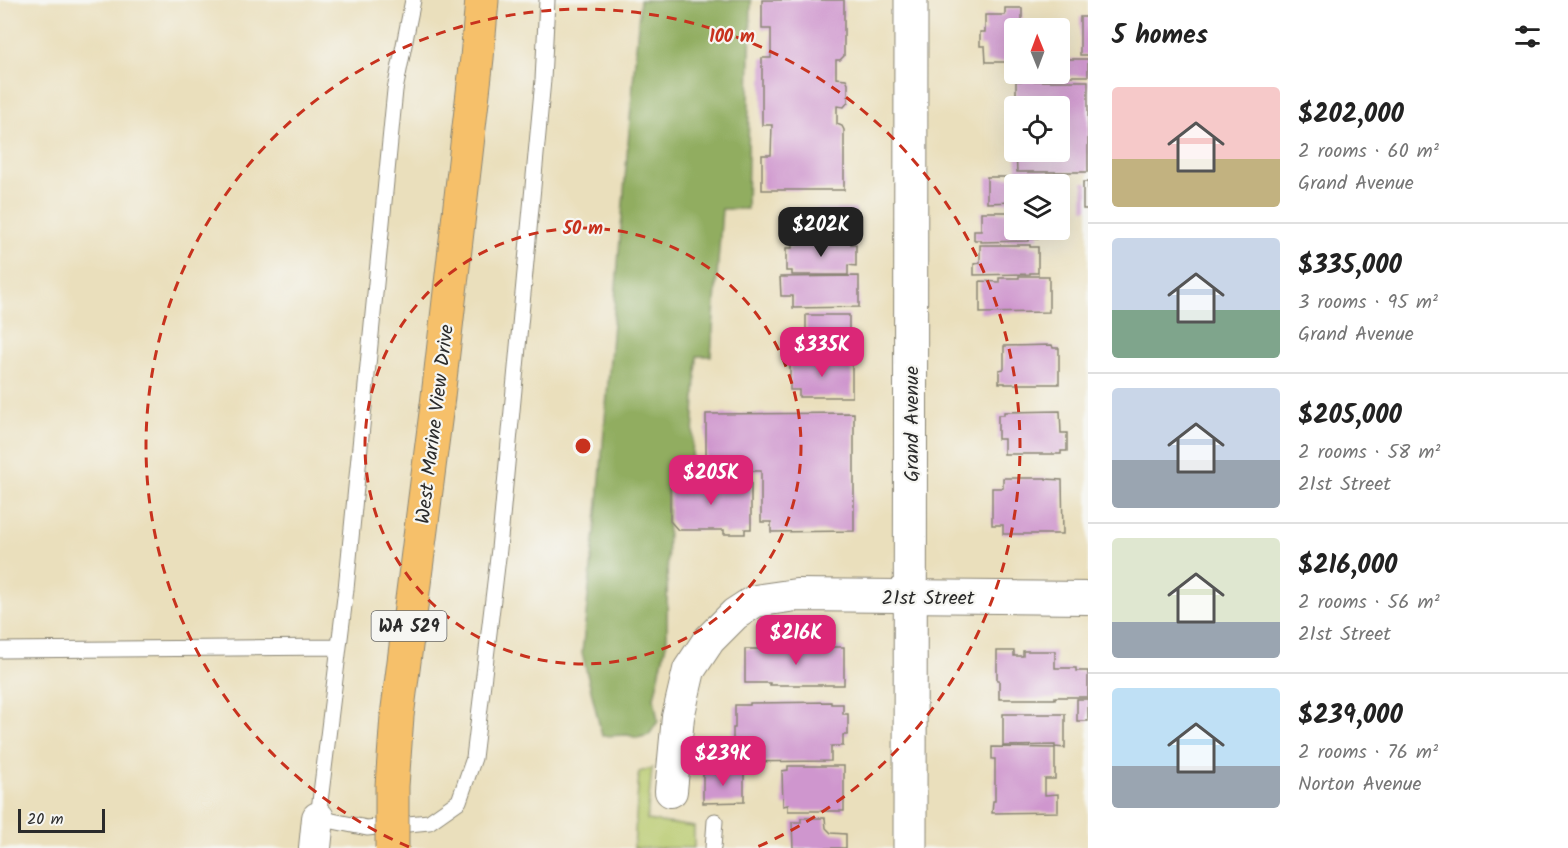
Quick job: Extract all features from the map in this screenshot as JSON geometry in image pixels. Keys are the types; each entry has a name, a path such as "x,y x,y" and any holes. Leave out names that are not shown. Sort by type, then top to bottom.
{"main road":[{"name":"West Marine View Drive","path":"392,848 392,786 397,716 437,405 482,0"}],"street":[{"name":"Grand Avenue","path":"910,848 911,0"},
{"name":"21st Street","path":"671,791 678,717 689,670 709,640 735,614 755,601 796,596 1088,598"}],"lane":[{"path":"413,0 395,90 339,647 316,833 429,822 459,801 474,758 499,549 543,80 547,0"},
{"path":"0,650 339,647"},
{"path":"712,848 715,821"}],"green space":[{"path":"640,0 751,0 747,209 722,209 711,356 697,356 691,477 668,478 667,640 654,698 658,721 649,735 637,738 628,735 602,736 582,653 598,503"},
{"path":"652,768 647,820 694,827 694,848 634,848 639,772"}],"building":[{"path":"762,0 844,0 844,56 836,60 836,78 846,79 848,83 848,102 844,107 837,106 837,124 844,130 844,190 762,190 762,155 771,155 772,125 762,125 762,58 771,58 771,29 762,29"},
{"path":"1005,8 1022,8 1022,18 1004,18 1004,62 986,62 985,46 980,46 980,32 985,32 985,15 1005,15"},
{"path":"1080,17 1088,17 1088,55 1080,55"},
{"path":"1070,59 1088,59 1088,76 1070,76"},
{"path":"1070,81 1088,81 1088,172 1017,172 1016,162 1070,162 1070,96 1016,96 1016,84 1070,84"},
{"path":"987,177 1004,177 1004,202 987,203"},
{"path":"1083,182 1088,182 1088,209 1083,209"},
{"path":"800,209 856,209 856,238 800,236"},
{"path":"981,212 1004,212 1004,240 1029,241 981,242 981,240 974,240 974,230 981,230"},
{"path":"851,241 851,244 856,244 856,266 848,265 848,275 792,275 792,271 786,271 786,248 792,248 792,242"},
{"path":"980,245 1038,247 1038,273 974,275 974,264 980,263"},
{"path":"859,276 859,307 793,308 793,296 781,296 780,277"},
{"path":"1019,276 1049,276 1049,312 980,313 980,281 999,282 999,278 1019,278"},
{"path":"806,315 849,315 849,347 806,347"},
{"path":"1052,345 1053,348 1059,348 1059,384 999,383 999,370 1004,369 1004,346"},
{"path":"790,359 852,360 852,397 799,397 799,390 790,390"},
{"path":"1060,411 1061,433 1067,433 1067,451 1061,451 1061,454 1004,454 1004,439 998,439 998,415 1004,415 1004,412"},
{"path":"854,413 854,531 771,532 771,522 761,522 761,471 706,471 706,414"},
{"path":"1003,478 1062,480 1063,534 1003,534 1003,525 992,525 992,488 1003,488"},
{"path":"670,482 751,482 751,529 745,529 745,534 724,534 724,530 678,530 670,521"},
{"path":"770,647 844,647 844,685 745,683 745,649 770,649"},
{"path":"997,651 1014,651 1014,656 1023,656 1023,651 1055,651 1055,668 1076,668 1076,671 1088,671 1088,697 999,699"},
{"path":"1077,699 1088,699 1088,721 1077,721"},
{"path":"831,702 831,704 843,704 843,714 848,714 848,735 843,735 843,746 831,746 831,761 733,762 735,705"},
{"path":"1003,714 1065,714 1065,748 1055,747 1055,745 1003,746"},
{"path":"992,747 1055,748 1055,779 1045,779 1045,795 1058,794 1058,812 992,813 993,801 995,801 995,759 992,759"},
{"path":"788,766 844,766 844,811 788,811 788,805 783,806 782,771 788,770"},
{"path":"703,771 744,771 744,802 703,803"},
{"path":"801,818 825,818 826,828 831,833 846,834 846,848 793,848 792,822 801,822"}]}
